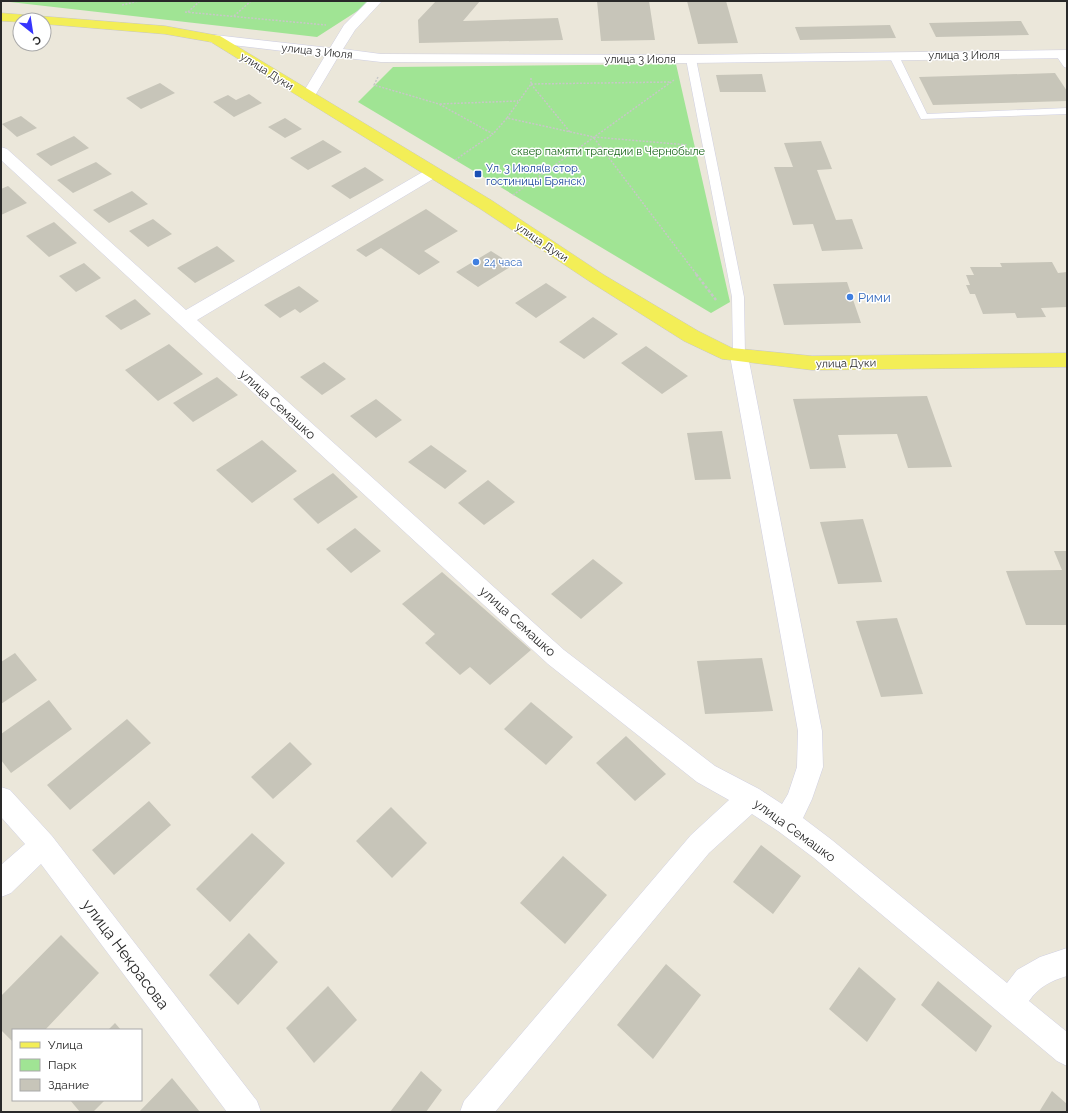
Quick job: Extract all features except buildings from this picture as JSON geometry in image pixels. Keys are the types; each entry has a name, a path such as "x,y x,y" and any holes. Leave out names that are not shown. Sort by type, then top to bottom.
{"main road":[{"name":"улица Дуки","path":"1,17 12,18"},
{"name":"улица Дуки","path":"52,21 165,30 215,39 485,204 598,280 691,336 729,354 812,364 1067,360"}],"street":[{"path":"308,96 349,28 375,1"},
{"name":"улица 3 Июля","path":"215,39 381,58 692,63 894,56 1065,58"},
{"name":"улица Семашко","path":"1,152 556,657 706,774 750,798 787,822 823,849 1067,1051"},
{"path":"184,319 432,173"},
{"path":"739,356 810,731 810,767 799,799 787,822"},
{"path":"476,1112 700,844 750,798"},
{"name":"улица Некрасова","path":"1,800 12,810 43,845 246,1112"},
{"path":"1,883 43,845"},
{"path":"1009,1003 1027,980 1050,967 1067,962"}],"lane":[{"path":"894,56 924,117 1067,111"},
{"path":"692,63 738,297 739,356"}],"path":[{"path":"122,5 139,1"},
{"path":"188,12 200,1"},
{"path":"234,16 251,1"},
{"path":"119,6 127,7"},
{"path":"180,12 329,25"},
{"path":"513,195 671,82 692,63"},
{"path":"380,74 374,86 439,104 493,134"},
{"path":"455,160 493,134 507,118 531,84 531,78"},
{"path":"531,84 671,82"},
{"path":"531,84 570,132"},
{"path":"439,104 519,101"},
{"path":"507,118 594,137 708,147"},
{"path":"594,137 738,330"}],"green space":[{"path":"1,1 373,1 317,37"},
{"name":"сквер памяти трагедии в Чернобыле","path":"676,64 730,302 711,313 358,102 393,67"}],"place":[{"name":"Ул. 3 Июля(в стор. гостиницы Брянск)","path":"478,174"},
{"name":"24 часа","path":"476,262"},
{"name":"Рими","path":"850,297"}]}
